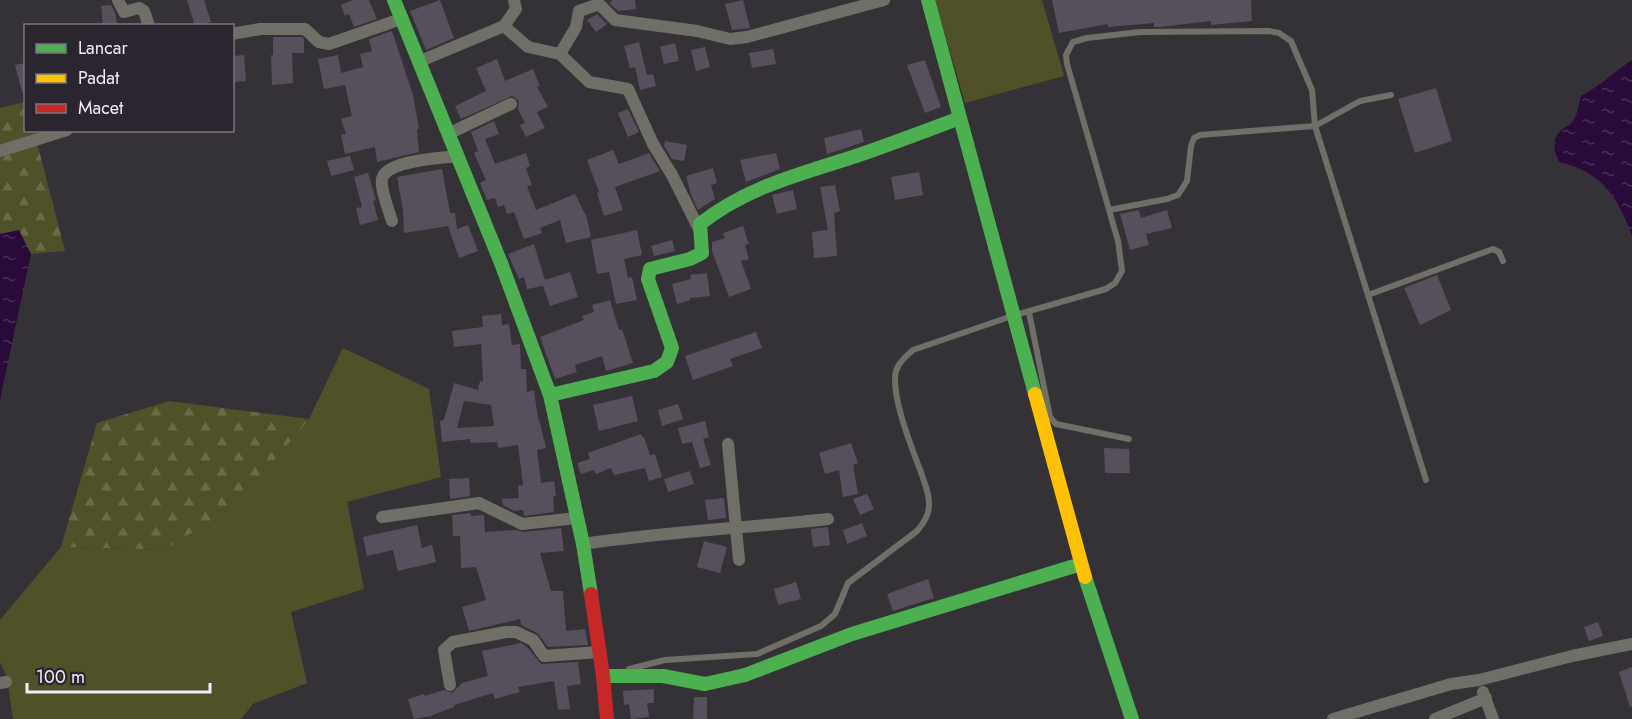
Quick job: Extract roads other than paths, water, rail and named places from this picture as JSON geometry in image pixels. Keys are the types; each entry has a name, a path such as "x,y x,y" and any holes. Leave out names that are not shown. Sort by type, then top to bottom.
{"street":[{"path":"118,0 124,12 139,8 144,11 148,24"},
{"path":"394,0 501,262 550,395 583,544 603,676 607,719"},
{"path":"418,62 504,26 516,9 514,0"},
{"path":"560,54 576,27 579,11 599,4 615,20 697,31 730,39 747,37 884,0"},
{"path":"928,0 1081,564 1132,719"},
{"path":"234,34 260,29 305,29 319,42 328,44 401,19"},
{"path":"504,26 528,47 560,54 589,82 628,89 653,144 672,175 700,231"},
{"path":"448,134 511,104"},
{"path":"550,395 654,371 665,366 671,358 672,348 648,279 650,269 658,265 696,257 702,253 700,224 710,215 758,188 856,156 960,118"},
{"path":"0,151 61,132"},
{"path":"392,221 381,180 385,172 402,163 457,156"},
{"path":"728,444 739,560"},
{"path":"382,517 479,503 522,524 577,518"},
{"path":"583,544 651,534 735,530 828,519"},
{"path":"603,676 663,676 705,684 745,675 852,634 1081,564"},
{"path":"450,685 444,650 453,642 516,632 532,640 544,656 599,652"},
{"path":"1333,719 1451,684 1479,680 1632,644"},
{"path":"1479,680 1493,719"},
{"path":"1435,719 1486,698"}],"lane":[{"path":"603,676 664,660 757,654 821,626 835,614 848,583 917,531 925,520 929,507 928,492 903,420 895,382 903,358 913,350 1012,316 1106,289 1116,283 1122,271 1118,241 1066,56 1074,42 1087,38 1140,32 1269,31 1279,33 1292,41 1312,90 1315,126 1426,480"},
{"path":"1109,210 1178,195 1187,180 1191,146 1194,138 1200,135 1315,126 1360,101 1391,95"},
{"path":"1368,295 1493,249 1498,252 1503,261"},
{"path":"1029,312 1050,417 1056,424 1129,439"}],"water":[{"path":"1632,60 1632,236 1621,209 1606,188 1586,172 1559,162 1554,144 1557,135 1571,124 1575,117 1581,96"},
{"path":"19,230 31,254 0,400 0,234"}]}
